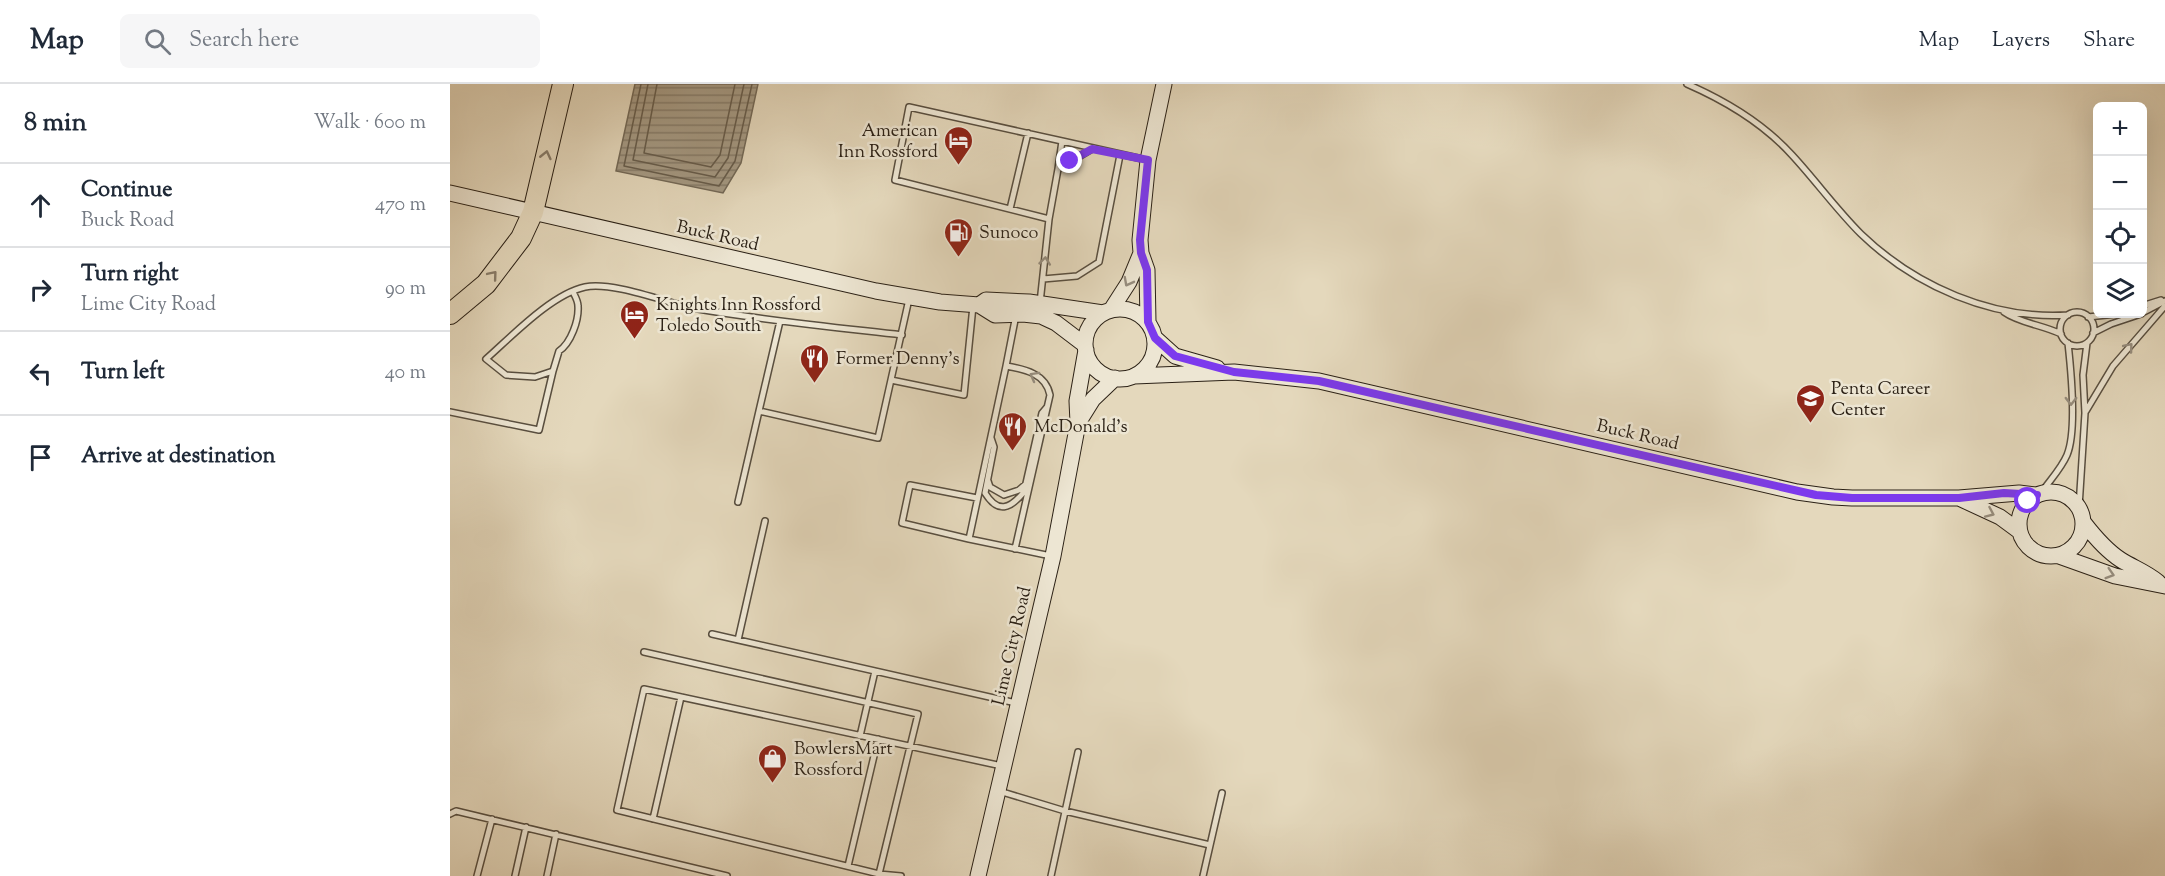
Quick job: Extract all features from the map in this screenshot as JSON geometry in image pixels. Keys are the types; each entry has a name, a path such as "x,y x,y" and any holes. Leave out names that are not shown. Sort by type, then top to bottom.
{"highway":[{"path":"450,314 486,284 521,238 533,212 563,84"}],"street":[{"path":"1141,253 1147,270 1148,322 1155,338 1155,349 1147,366 1134,376 1115,378 1101,373 1093,366 1085,347 1088,328 1094,320 1107,311 1130,282 1141,253 1148,160 1164,84"},
{"name":"Buck Road","path":"450,193 910,297 976,305 995,315 1041,316 1056,323 1085,347"},
{"name":"Buck Road","path":"976,305 986,300 1107,311"},
{"path":"1107,311 1125,309 1135,312 1148,322"},
{"name":"Buck Road","path":"1155,338 1175,356 1234,372"},
{"name":"Lime City Road","path":"978,876 1053,556 1078,423 1077,401 1085,347"},
{"name":"Buck Road","path":"1134,376 1234,372 1319,381 1816,495 1852,498 1959,498 2004,493 2039,494"},
{"name":"Lime City Road","path":"1078,423 1093,399 1115,378"},
{"path":"2084,523 2077,544 2069,552 2059,556 2049,557 2038,554 2023,541 2019,531 2019,520 2028,501 2039,494 2055,492 2064,494 2073,499 2079,507 2084,523 2094,535 2120,559 2147,573 2164,586"},
{"path":"1959,498 2000,517 2019,531"},
{"path":"2059,556 2115,576 2164,586"}],"lane":[{"path":"1687,84 1729,104 1762,126 1791,153 1840,212 1892,260 1940,288 2002,311 2050,316 2079,313 2092,323 2093,333"},
{"path":"1049,219 894,180 909,107 1148,160"},
{"path":"1010,209 1028,133"},
{"path":"1040,304 1049,219 1062,141"},
{"path":"1058,169 1092,149"},
{"path":"1043,279 1077,276 1099,262 1120,154"},
{"path":"553,371 535,377 506,375 486,359 558,298 586,286 608,287 692,308 902,335"},
{"path":"450,412 539,430 559,351 565,347 574,327 579,304 573,292"},
{"path":"759,411 878,438 910,297"},
{"path":"2147,305 2165,300"},
{"path":"2147,310 2165,300"},
{"path":"891,380 963,395 976,305"},
{"path":"2085,413 2113,366 2165,306"},
{"path":"2002,311 2011,317 2061,334 2068,343 2072,377 2072,433 2068,452 2060,469 2039,494"},
{"path":"969,539 1016,314"},
{"path":"2061,334 2062,322 2068,315"},
{"path":"2087,317 2093,316"},
{"path":"2079,507 2085,413 2083,375 2087,343 2093,333 2128,318"},
{"path":"738,502 780,321"},
{"path":"2068,343 2076,346 2087,343"},
{"path":"1006,366 1038,376 1049,389 1050,395 1015,549"},
{"path":"990,437 994,447 985,493 991,502 1000,507 1009,506 1024,492 1042,413 1048,405"},
{"path":"987,480 990,487 1004,495 1019,490 1026,484"},
{"path":"977,498 910,484 902,523 1053,556"},
{"path":"738,640 765,521"},
{"path":"712,634 1018,704"},
{"path":"644,652 918,714 912,747 879,874"},
{"path":"860,736 874,671"},
{"path":"901,876 879,874 617,810 644,689 1003,766"},
{"path":"653,819 681,697"},
{"path":"848,866 878,739"},
{"path":"1051,876 1078,752"},
{"path":"998,791 1065,811 1210,845"},
{"path":"1203,876 1222,793"},
{"path":"450,814 456,811 492,819 727,876"},
{"path":"477,876 492,819"},
{"path":"515,876 526,827"},
{"path":"547,876 556,834"}],"water":[{"path":"635,84 758,84 741,163 723,193 616,171"}],"place":[{"name":"American Inn Rossford","path":"959,166"},
{"name":"Sunoco","path":"958,258"},
{"name":"Knights Inn Rossford Toledo South","path":"635,340"},
{"name":"Former Denny's","path":"815,384"},
{"name":"Penta Career Center","path":"1810,424"},
{"name":"McDonald's","path":"1013,452"},
{"name":"BowlersMart Rossford","path":"773,784"}],"route":[{"path":"1070,161 1092,149 1148,160 1140,240 1141,253 1147,270 1148,322 1155,338 1175,356 1234,372 1319,381 1797,492 1852,498 1959,498 2004,493 2037,495 2028,501"}]}
